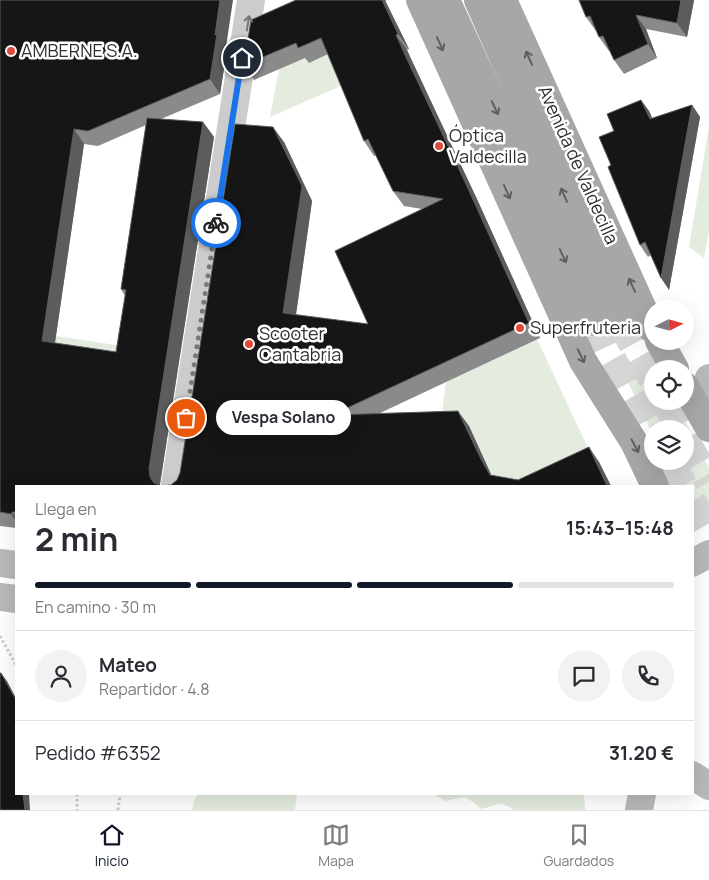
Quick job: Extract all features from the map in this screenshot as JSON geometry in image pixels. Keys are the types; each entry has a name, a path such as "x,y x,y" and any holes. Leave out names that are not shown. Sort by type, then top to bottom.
{"main road":[{"path":"420,0 583,362 634,442 655,485"},
{"name":"Avenida de Valdecilla","path":"446,0 607,321 478,0"},
{"name":"Avenida de Valdecilla","path":"503,0 644,312"},
{"path":"706,423 709,378"},
{"path":"694,402 706,423"},
{"path":"694,562 709,554"},
{"path":"0,563 15,566"},
{"path":"0,597 15,599"},
{"path":"694,776 709,786"},
{"path":"639,810 642,795"}],"street":[{"path":"175,485 251,0"}],"path":[{"path":"0,636 15,663"},
{"path":"76,795 77,810"},
{"path":"118,810 120,795"}],"shaded area":[{"path":"336,44 352,81 270,117 279,69"},
{"path":"709,126 709,230 704,258 689,247"},
{"path":"56,336 175,354 53,356"},
{"path":"537,339 595,463 497,485 469,426 440,427 446,382"},
{"path":"644,373 644,410 680,410 685,420 646,420 627,380"},
{"path":"694,438 709,468 709,517 695,523 694,485 678,485 670,470 694,470"},
{"path":"197,795 297,795 295,810 192,810"},
{"path":"435,795 584,795 585,810 514,810 501,804 481,809 465,797 445,801"}],"building":[{"path":"0,0 220,0 210,79 88,131 74,129 42,341 116,352 126,290 121,289 147,118 203,122 149,469 150,477 154,483 159,485 15,485 15,512 11,514 0,512"},
{"path":"296,0 382,0 398,34 396,35 406,57 529,323 332,415 458,411 490,475 518,480 589,447 607,485 171,485 177,480 180,473 235,124 273,127 302,186 283,313 368,324 335,251 443,199 393,191 368,139 364,141 321,38 298,48 296,43 244,65 251,20"},
{"path":"579,0 681,0 677,23 636,15 648,44 614,60 603,36 599,37 590,16 586,17"},
{"path":"641,100 650,119 692,105 661,278 645,242 640,245 608,167 611,165 599,137 614,131 607,114"},
{"path":"1,673 15,698 15,795 23,795 25,810 0,810"}],"tunnel":[{"path":"619,320 644,365"},
{"path":"594,322 607,350 646,420"},
{"path":"670,410 675,420"},
{"path":"694,455 709,482"},
{"path":"675,470 683,485"},
{"path":"694,505 709,531"}],"way so far":[{"path":"186,418 216,223"}],"place":[{"name":"AMBERNE S.A.","path":"11,51"},
{"name":"Óptica Valdecilla","path":"439,146"},
{"name":"Superfruteria","path":"520,328"},
{"name":"Scooter Cantabria","path":"249,344"},
{"name":"Vespa Solano","path":"186,418"}],"route":[{"path":"216,223 242,58"}]}
